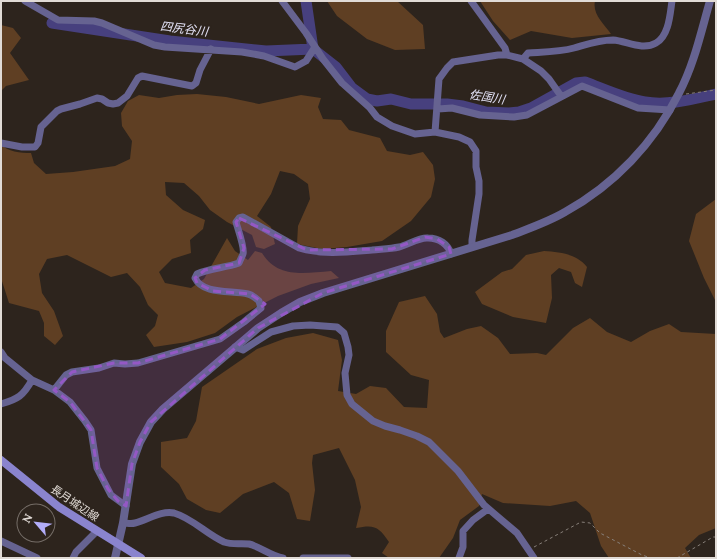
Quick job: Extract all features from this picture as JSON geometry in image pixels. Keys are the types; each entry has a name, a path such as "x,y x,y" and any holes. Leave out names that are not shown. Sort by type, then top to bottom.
{"main road":[{"name":"長月城辺線","path":"1,460 59,507 141,558"}],"street":[{"path":"25,1 58,20 94,21 102,23 154,45 165,47 242,52 264,56 295,67 306,61 315,47"},
{"path":"282,1 342,83 362,100 377,117 392,126 414,134 435,132 459,137 470,142 476,151 476,167 479,182 479,194 472,247"},
{"path":"471,1 505,48 507,55"},
{"path":"523,58 528,53 573,49 592,42 614,40 642,46 656,43 664,34 669,20 672,1"},
{"path":"115,558 123,523 132,464 140,442 152,422 163,409 258,328 300,302 323,293 512,235 541,224 586,199 611,180 631,162 652,137 670,110 687,75 710,1"},
{"path":"1,143 22,147 35,147 38,142 41,127 57,111 97,98 108,103 118,103 127,96 138,78 142,76 192,86 196,82 200,70 211,49"},
{"path":"435,132 438,109 439,79 453,62 498,55 523,58 541,71 549,79 561,96"},
{"path":"438,109 452,108 480,115 514,118 528,115 582,86 638,108 670,110"},
{"path":"54,390 66,375 72,372 99,368 114,363 138,363 220,339 261,308 259,301 250,294 213,291 197,283 194,278 197,274 205,270 228,267 239,263 244,254 244,248 238,234 236,222 240,218 243,217 299,248 317,252 352,252 392,249 425,238 437,239 449,247 451,254"},
{"path":"235,347 242,350 271,332 293,326 310,325 337,327 344,333 348,347 349,355 345,372 347,395 352,404 373,421 417,436 429,442 458,471 488,509 517,533 534,558"},
{"path":"1,352 5,358 32,380 54,390 70,402 91,430 97,468 111,495 126,506"},
{"path":"1,404 20,397 26,392 32,380"},
{"path":"459,558 463,547 463,531 473,520 488,509"},
{"path":"123,523 134,523 172,512 185,517 225,542 254,545 283,558"},
{"path":"73,558 76,552 97,531"},
{"path":"1,541 37,558"},
{"path":"303,558 348,558"}],"path":[{"path":"680,92 688,95 716,90"},
{"path":"529,550 581,522 590,523 600,533 642,555 651,558"},
{"path":"677,558 713,537 716,537"}],"highlighted area":[{"path":"239,218 307,250 392,249 425,237 437,239 449,247 451,254 323,293 258,328 151,422 140,442 132,464 126,506 118,501 108,489 97,468 91,430 70,402 54,390 72,372 114,363 138,363 220,339 265,304 250,294 213,291 197,283 195,278 205,270 239,263 244,248 236,222"}],"shaded area":[{"path":"327,1 397,1 423,25 425,49 395,50 367,39 337,16"},
{"path":"480,1 595,1 595,10 597,15 611,34 572,38 531,31 510,40 493,21"},
{"path":"1,25 13,28 21,38 10,53 29,80 6,86 1,91"},
{"path":"197,94 226,97 259,104 301,95 321,98 318,107 323,119 341,120 349,130 380,138 387,151 410,155 423,152 433,165 435,179 431,197 411,221 382,241 347,247 322,249 297,244 298,226 310,199 308,184 294,174 280,171 271,194 257,216 271,227 275,244 264,249 256,247 252,235 227,222 210,210 199,196 184,183 165,182 166,195 183,210 205,220 203,229 190,240 191,253 172,259 159,272 165,283 191,288 204,279 227,238 235,251 248,260 255,251 262,253 268,261 284,271 312,273 331,271 339,278 311,284 278,296 237,317 215,333 187,342 154,347 146,335 155,326 158,315 148,305 140,287 127,273 111,277 67,255 47,259 39,274 42,293 54,311 63,336 55,345 44,336 44,323 39,311 9,303 1,278 1,144 10,150 31,153 34,163 46,174 115,166 130,159 132,141 122,126 121,113 128,101 139,95 159,98"},
{"path":"716,199 715,300 689,241 696,214"},
{"path":"544,251 568,254 578,259 587,267 582,287 575,283 571,272 559,268 551,275 552,298 546,323 513,317 482,304 475,292 502,272 512,269 526,255"},
{"path":"425,296 437,314 440,332 444,338 467,329 481,326 498,338 510,354 537,353 546,355 573,328 590,318 607,332 631,342 650,331 669,324 681,332 716,334 716,528 699,535 685,548 691,558 609,558 601,546 590,513 576,501 550,506 503,503 482,494 479,506 460,520 453,538 439,558 389,558 382,553 389,542 379,530 368,526 356,528 361,507 355,480 339,448 313,455 312,463 315,490 310,521 297,519 289,493 274,482 243,494 220,513 206,510 187,499 179,484 161,467 161,442 187,438 196,421 202,387 257,349 286,338 313,333 338,340 342,360 338,391 356,394 370,386 386,388 404,407 427,408 429,380 411,375 386,352 386,331 399,302"}],"waterway":[{"name":"佐国川","path":"306,1 313,49 336,67 352,88 367,99 377,101 391,99 411,104 447,104 463,106 486,112 509,113 519,112 531,108 576,83 585,82 630,99 654,103 680,101 716,94"},
{"name":"四尻谷川","path":"52,23 170,41 266,51 313,49"}]}
